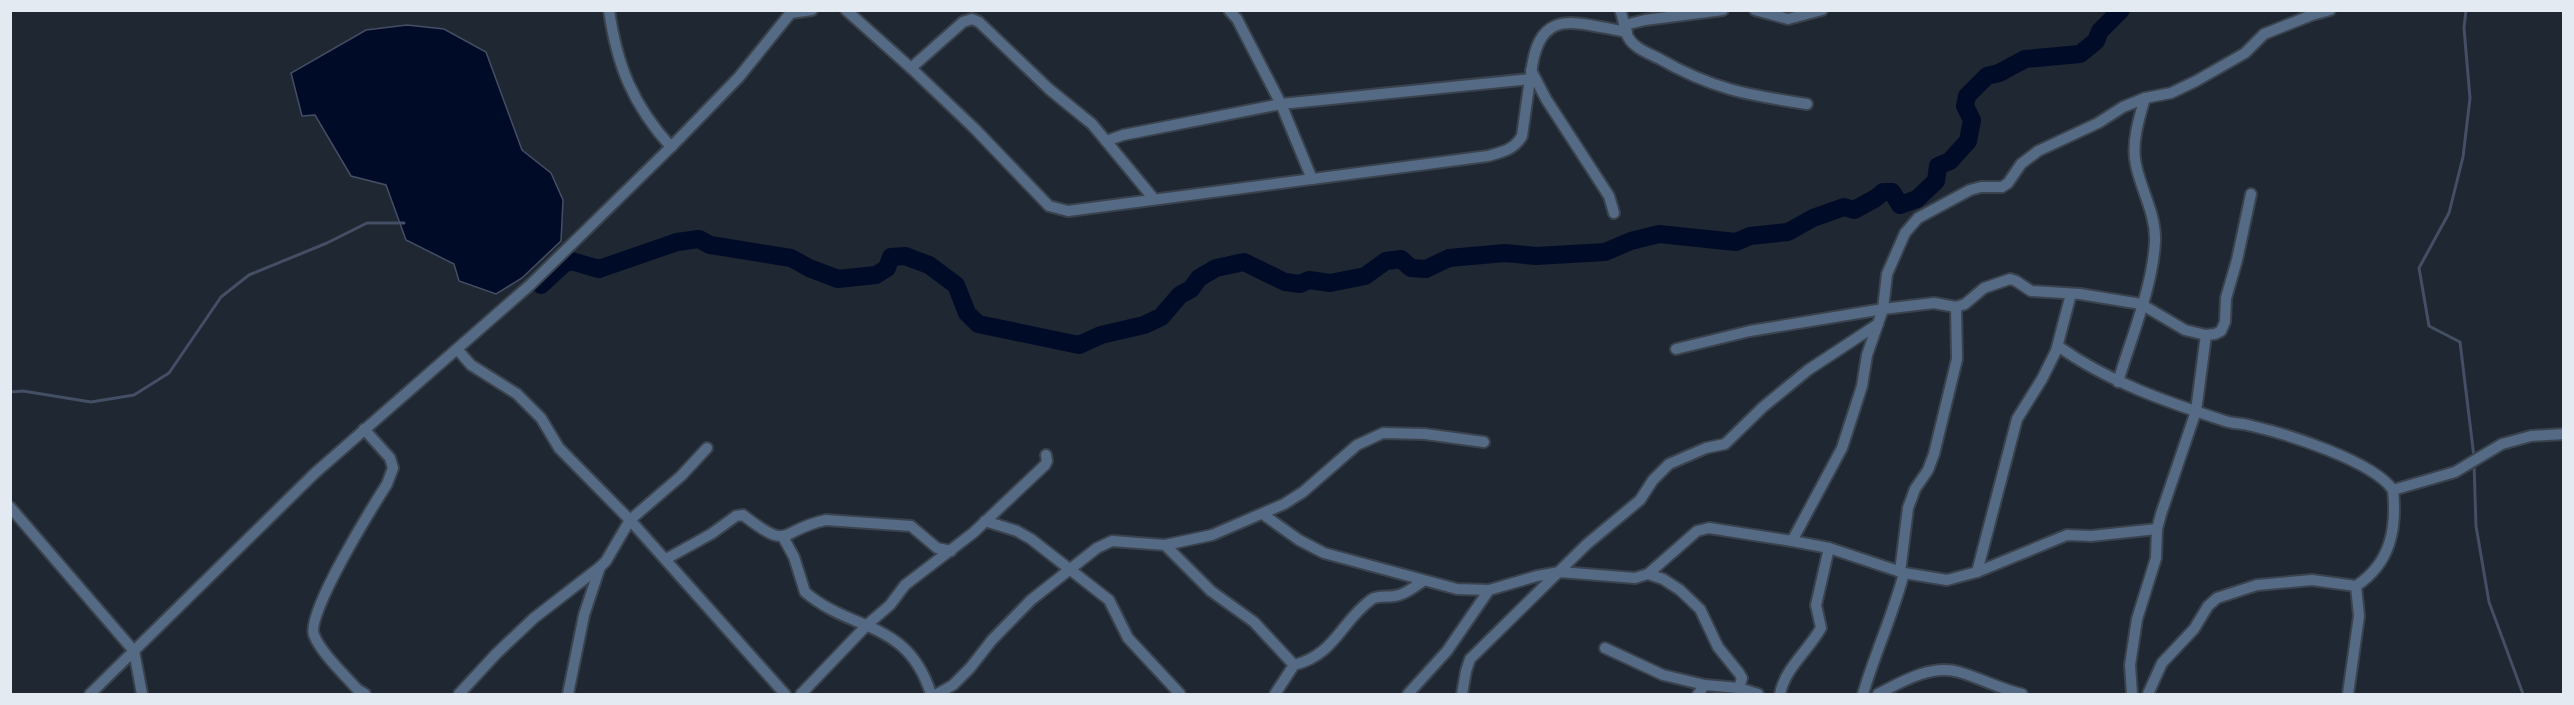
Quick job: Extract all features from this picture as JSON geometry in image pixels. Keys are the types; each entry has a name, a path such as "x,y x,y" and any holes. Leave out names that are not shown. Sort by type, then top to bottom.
{"street":[{"path":"609,10 613,39 628,87 642,111 671,147"},
{"path":"90,694 315,473 530,285 739,77 792,12 812,10"},
{"path":"846,10 975,129 1049,206 1068,211 1488,156 1512,149 1522,136 1536,45 1548,28 1557,24 1571,23 1626,28 1645,20 1723,10"},
{"path":"1229,10 1237,19 1281,104 1312,179"},
{"path":"1620,10 1635,45 1711,85 1744,94 1808,104"},
{"path":"1755,10 1788,20 1822,10"},
{"path":"1792,541 1842,448 1883,309 1887,274 1905,233 1918,219 1970,190 1981,187 2002,187 2008,183 2021,164 2038,152 2145,98 2179,89 2240,56 2264,34 2330,10"},
{"path":"911,68 963,22 972,19 980,22 1049,89 1092,124 1154,199"},
{"path":"1106,141 1123,135 1281,104 1531,74"},
{"path":"1531,74 1609,196 1614,213"},
{"path":"2118,382 2141,304 2155,239 2150,206 2135,164 2137,126 2145,98"},
{"path":"1676,349 1750,331 1883,309 1934,303 1956,307 1965,304 1984,288 2010,279 2016,280 2031,291 2141,304 2185,330 2206,335 2221,331 2225,322 2226,298 2237,260 2251,194"},
{"path":"1977,572 2017,419 2042,379 2058,346 2071,294"},
{"path":"1863,694 1896,603 1902,573 1908,508 1915,489 1928,470 1934,454 1957,359 1956,307"},
{"path":"1462,694 1470,659 1587,544 1640,500 1653,480 1669,464 1706,448 1725,444 1763,407 1808,370 1878,324"},
{"path":"2132,694 2130,665 2137,619 2156,558 2157,529 2196,411 2206,335"},
{"path":"2058,346 2118,382 2196,411 2229,422 2252,425 2346,458 2387,481 2393,490 2395,518 2392,537 2379,565 2366,579 2356,586 2312,580 2257,585 2217,598 2208,606 2194,629 2162,663 2148,694"},
{"path":"457,349 471,365 517,394 541,418 559,448 666,559 785,694"},
{"path":"364,429 390,458 393,468 387,484 330,582 313,622 313,634 350,681 365,694"},
{"path":"937,694 953,685 970,668 992,640 1031,600 1097,548 1112,541 1165,545 1212,535 1264,515 1303,492 1357,445 1383,433 1425,434 1484,442"},
{"path":"2393,490 2455,471 2502,444 2531,436 2564,434"},
{"path":"459,694 534,618 600,567 606,561 630,520 681,476 707,448"},
{"path":"801,694 916,576 932,567 951,551 1045,465 1046,455"},
{"path":"10,507 134,651 142,694"},
{"path":"666,559 711,534 736,516 742,515 771,535 783,537 814,522 826,520 904,525 917,530 937,548 951,551"},
{"path":"1264,515 1299,540 1324,553 1457,589 1489,590 1560,572 1635,578 1648,574 1697,531 1709,528 1829,548 1902,573 1947,580 1977,572 2067,535 2091,536 2157,529"},
{"path":"985,521 1017,531 1031,539 1070,571 1089,582 1109,600 1128,638 1180,694"},
{"path":"783,537 794,557 805,592 833,610 890,636 907,652 925,675 931,694"},
{"path":"1165,545 1211,591 1254,622 1294,665"},
{"path":"1780,694 1782,683 1788,672 1821,628 1816,605 1829,548"},
{"path":"568,694 584,615 600,567"},
{"path":"1648,574 1662,579 1695,602 1718,647 1742,678 1738,688"},
{"path":"1275,694 1294,665 1307,662 1322,653 1365,604 1375,597 1401,595 1423,581"},
{"path":"2348,694 2359,616 2356,586"},
{"path":"1407,694 1447,651 1489,590"},
{"path":"1605,648 1701,690 1738,688 1758,694"},
{"path":"1878,694 1908,678 1936,672 1956,671 2022,694"}],"water":[{"path":"407,25 444,29 486,52 522,150 551,173 563,200 561,241 522,278 496,294 459,281 454,264 406,240 386,185 351,176 315,115 302,116 291,73 366,30"}],"waterway":[{"path":"541,285 568,260 599,269 677,242 699,239 710,245 791,258 838,279 876,275 887,268 891,257 905,256 929,265 956,285 967,313 978,324 1079,345 1101,335 1144,325 1161,317 1180,295 1191,289 1199,278 1216,268 1244,262 1285,282 1300,284 1309,280 1330,283 1365,276 1386,261 1401,259 1411,268 1426,269 1449,258 1505,253 1536,256 1605,252 1631,241 1659,234 1736,242 1750,236 1788,232 1813,218 1844,207 1854,210 1883,192 1892,192 1900,205 1917,199 1936,181 1938,166 1950,161 1968,141 1972,120 1965,106 1967,96 1987,76 1999,73 2025,59 2080,54 2096,41 2100,31 2121,10"},
{"path":"2466,10 2464,28 2470,98 2463,157 2449,213 2419,268 2429,326 2460,342 2474,457"},
{"path":"10,392 23,391 91,402 134,395 169,373 221,297 249,275 327,243 367,223 404,223"},
{"path":"2474,463 2476,526 2489,602 2523,694"}]}
